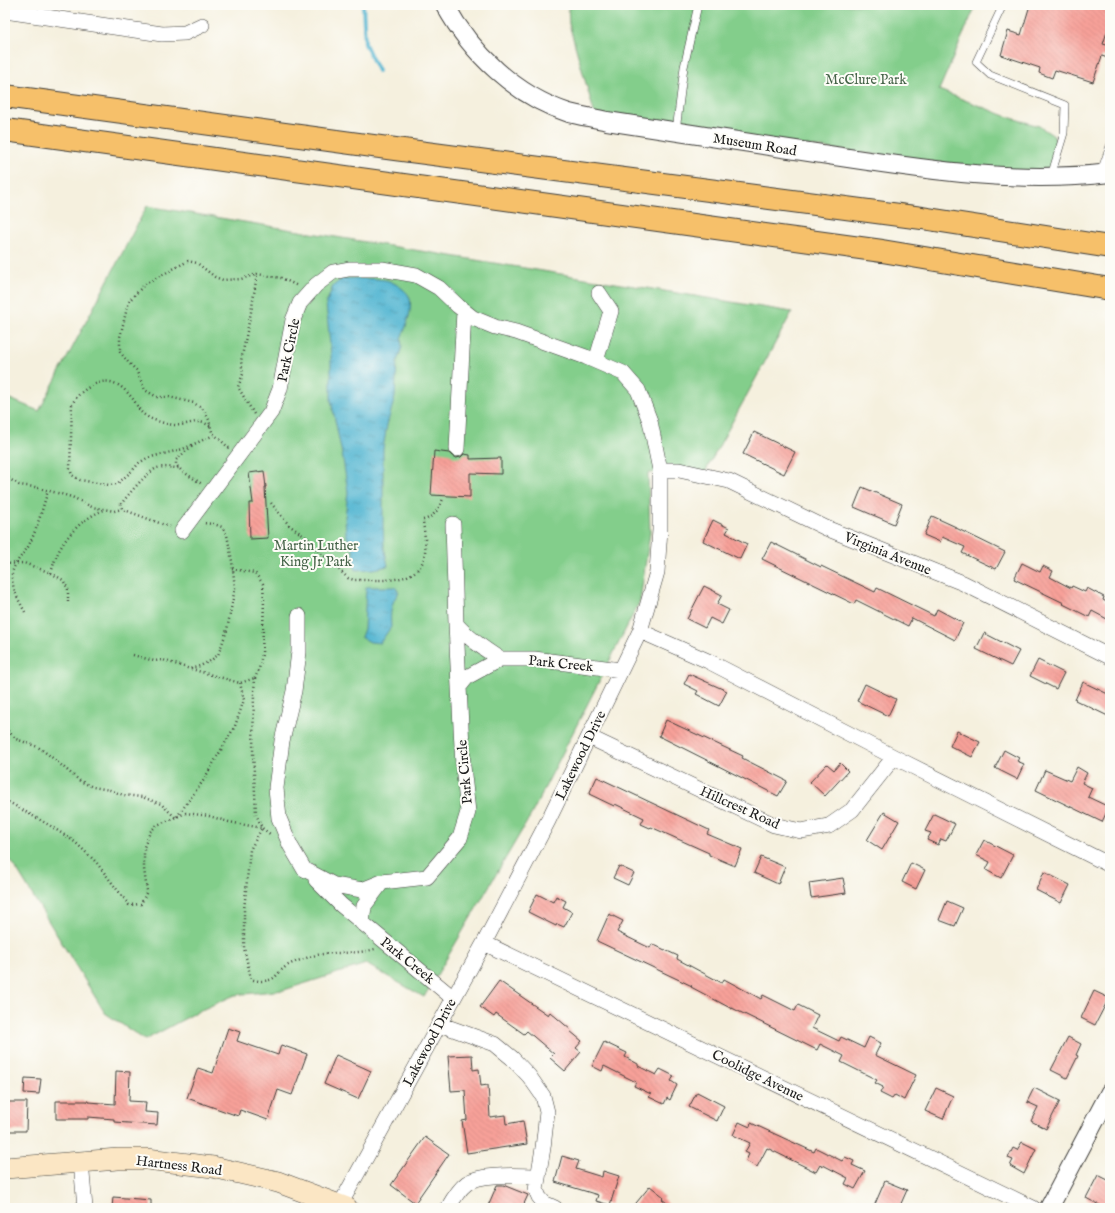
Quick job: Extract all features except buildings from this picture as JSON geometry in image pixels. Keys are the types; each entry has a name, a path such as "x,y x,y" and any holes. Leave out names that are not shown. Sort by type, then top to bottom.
{"highway":[{"path":"5,96 922,218 1110,248"},
{"path":"5,130 882,251 1110,289"}],"main road":[{"name":"Hartness Road","path":"5,1168 118,1159 147,1159 213,1167 278,1182 344,1207"}],"street":[{"name":"Museum Road","path":"445,5 452,18 471,44 499,73 532,96 568,112 607,121 920,169 1002,177 1051,177 1105,174"},
{"path":"5,11 162,34 185,33 202,25"},
{"name":"Park Circle","path":"182,531 272,412 280,389 294,320 300,303 316,285 333,272 349,269 382,269 416,275 439,288 473,318 495,327 516,332 596,361"},
{"path":"596,361 611,311 599,293"},
{"path":"457,449 464,311"},
{"name":"Lakewood Drive","path":"344,1207 439,1024 484,943 548,821 640,631 656,572 660,530 660,470 650,421 638,390 623,373 596,361"},
{"name":"Virginia Avenue","path":"660,470 679,470 729,481 826,528 963,583 1110,657"},
{"path":"452,524 459,687"},
{"path":"299,616 299,652 294,691 282,741 276,788 279,818 290,844 304,868"},
{"path":"456,624 478,646 500,659"},
{"path":"640,631 708,661 894,757 1110,865"},
{"path":"459,687 467,677 500,659"},
{"name":"Park Creek","path":"500,659 534,659 621,670"},
{"name":"Park Circle","path":"304,868 334,885 362,890 382,882 427,877 460,838 468,812 463,766 459,687"},
{"name":"Hillcrest Road","path":"589,737 774,825 801,831 829,826 852,810 894,757"},
{"name":"Park Creek","path":"304,868 341,905 453,998"},
{"path":"362,923 364,906 382,882"},
{"name":"Coolidge Avenue","path":"484,943 1033,1208"},
{"path":"439,1024 495,1044 516,1062 529,1076 542,1096 547,1112 536,1190 538,1197 544,1203 555,1208"},
{"path":"1049,1208 1110,1092"},
{"path":"82,1162 85,1208"},
{"path":"448,1208 460,1190 467,1183 475,1179 485,1177 537,1176"}],"lane":[{"path":"676,132 684,67 698,5"},
{"path":"1004,5 976,62 990,75 1065,105 1064,132 1051,177"},
{"path":"1105,174 1110,146"}],"path":[{"path":"239,456 212,432 209,420 204,410 194,403 169,397 157,397 145,390 136,370 120,352 120,336 130,300 145,284 188,261 197,263 215,277 223,280 241,279 257,274 281,278 297,286 316,285"},
{"path":"257,274 241,361 243,374 238,387 262,426"},
{"path":"211,426 204,422 198,421 180,425 150,418 142,413 133,399 119,385 103,381 85,390 75,398 72,405 70,469 72,475 80,480 109,485 117,484 139,463 147,458 183,449 214,434"},
{"path":"194,444 176,460 176,465 212,491"},
{"path":"122,509 121,504 132,491 157,468 179,468"},
{"path":"5,476 19,485 35,487 72,497 92,507 114,511 122,509 167,527 182,531"},
{"path":"25,612 17,599 12,574 16,562 28,547 38,523 48,491"},
{"path":"271,504 289,525 311,541 315,548 348,578 354,580 402,578 411,575 417,570 424,557 425,539 423,520 429,519 440,508 443,499"},
{"path":"51,573 56,556 67,538 83,522 95,513 106,510"},
{"path":"190,669 210,661 218,655 227,630 234,588 227,535 222,527 214,524 201,523 193,517"},
{"path":"5,564 16,562 24,563 51,573 63,580 68,589 68,602"},
{"path":"232,569 254,572 263,584 264,601 262,654 259,669 255,678 253,708 254,790 256,814 262,828"},
{"path":"133,655 149,660 163,660 240,683 255,678"},
{"path":"176,818 203,781 235,726 244,700 240,683"},
{"path":"5,728 16,739 38,747 80,781 93,787 110,790 123,795 142,797 161,804 176,818"},
{"path":"5,800 49,825 74,842 96,862 129,905 140,904 147,891 144,869 144,847 150,832 157,825 186,813 209,816 229,822 262,828 290,844"},
{"path":"262,828 250,850 244,910 244,948 251,979 258,982 273,978 284,968 306,958 330,952 367,952 388,944"}],"green space":[{"name":"McClure Park","path":"568,5 976,5 939,90 1008,117 1039,126 1054,136 1057,147 1051,177 596,119 569,24"},
{"name":"Martin Luther King Jr Park","path":"147,206 792,312 699,483 672,473 648,473 650,533 640,601 531,815 424,997 366,964 284,990 235,995 199,1011 145,1040 105,1013 12,862 5,860 5,397 39,411"}],"water":[{"path":"342,279 381,279 394,283 408,294 411,306 407,323 401,338 402,347 397,362 395,397 387,425 383,449 383,524 384,546 388,566 374,569 355,570 353,550 346,534 345,517 348,492 331,400 331,355 326,304 333,286"},
{"path":"366,587 395,587 399,592 391,609 391,627 380,643 370,642 361,637 364,629"}],"waterway":[{"path":"363,5 365,44 378,71"}]}
